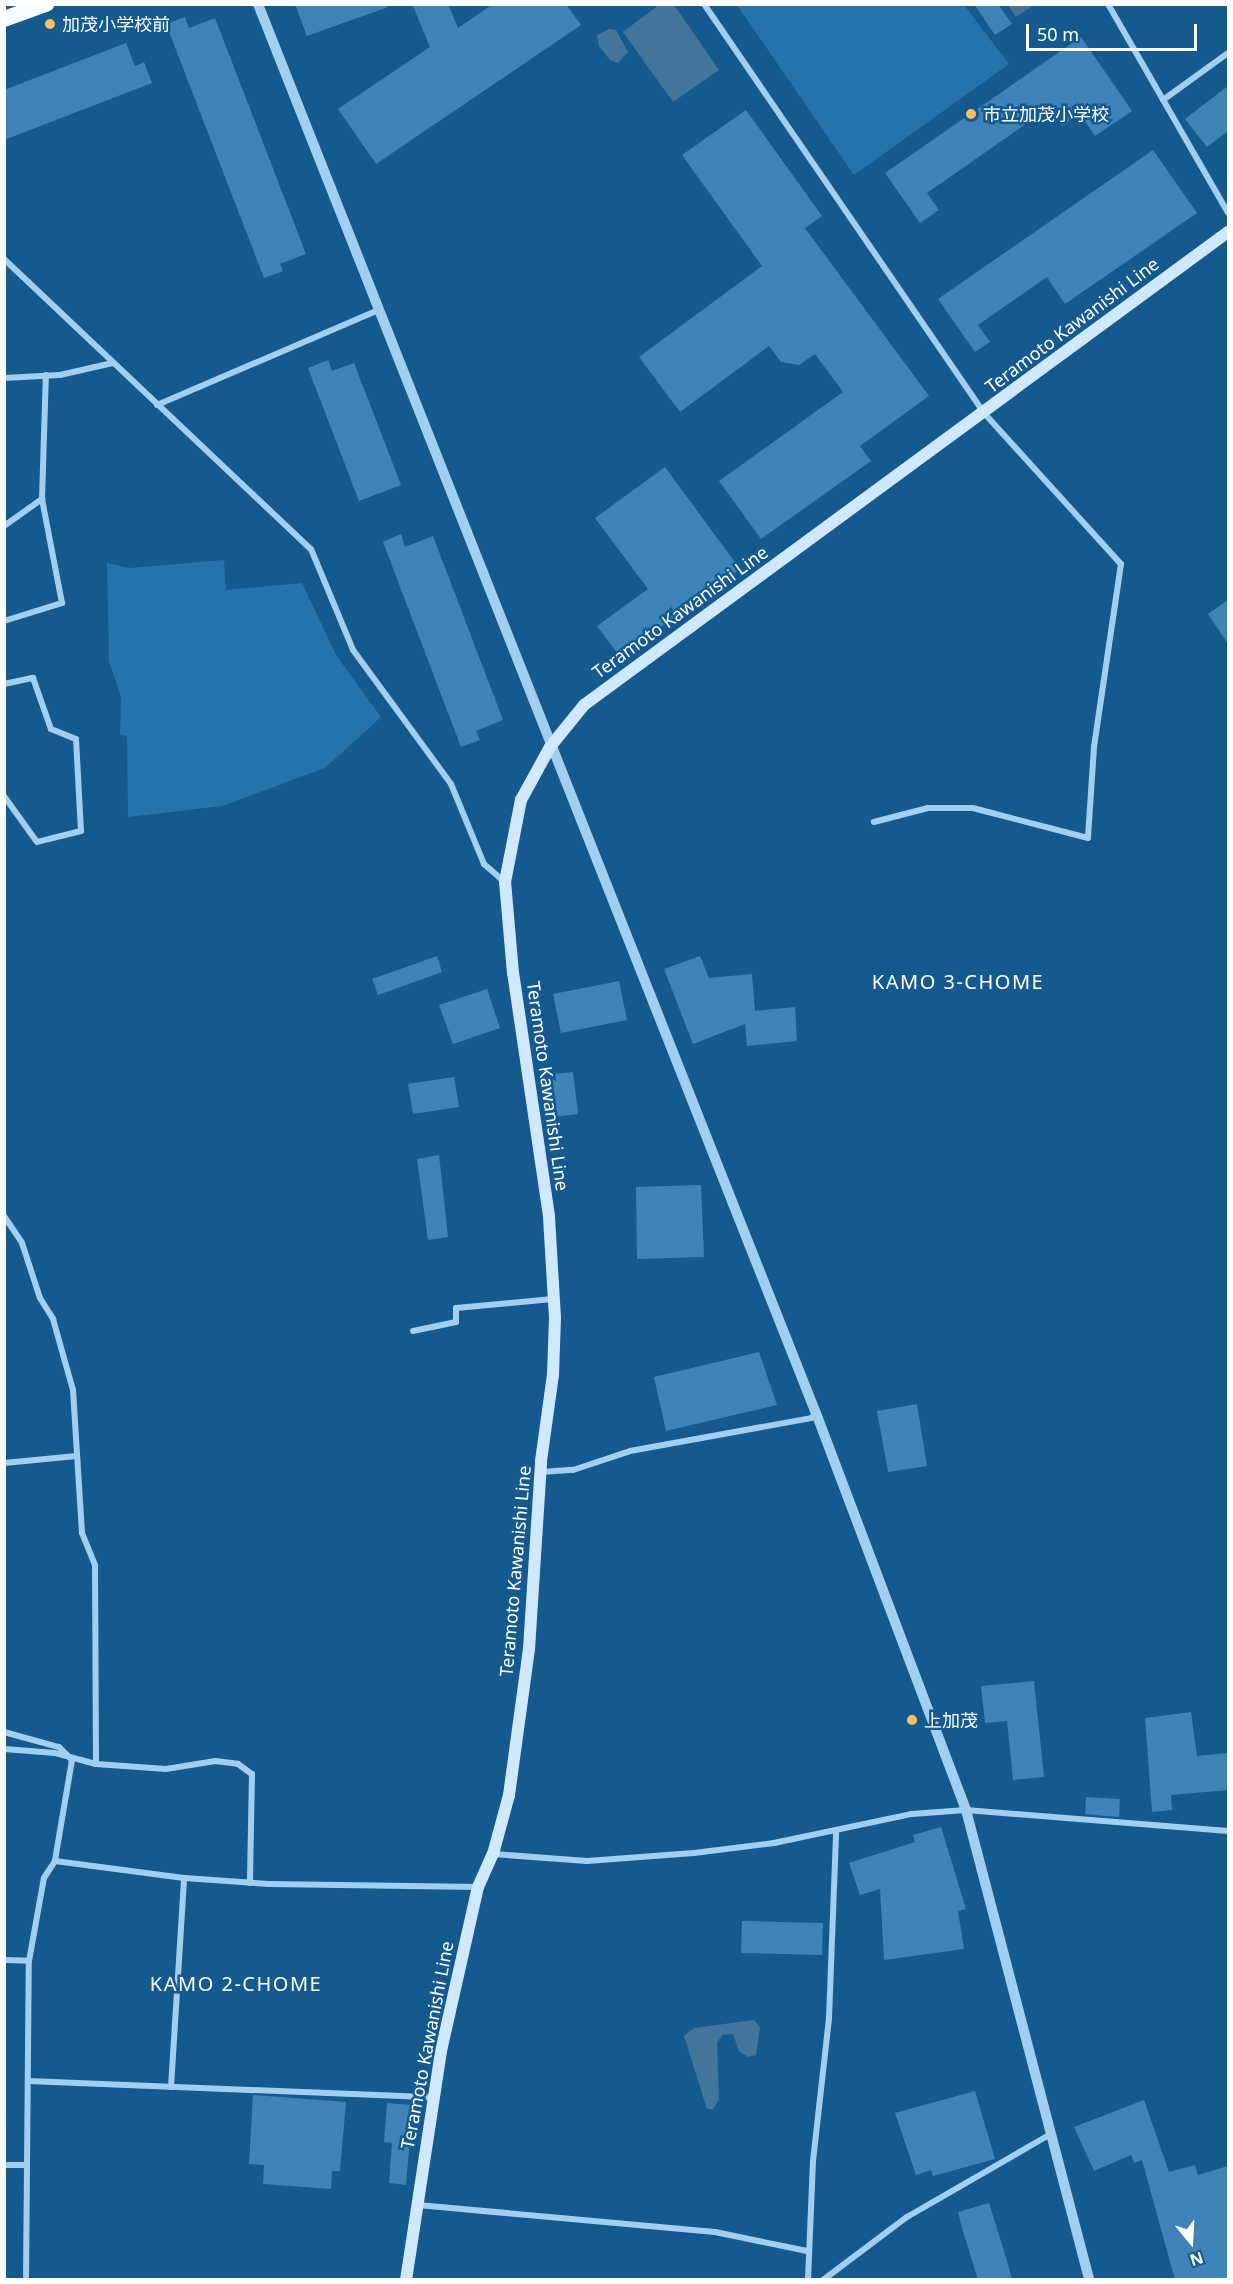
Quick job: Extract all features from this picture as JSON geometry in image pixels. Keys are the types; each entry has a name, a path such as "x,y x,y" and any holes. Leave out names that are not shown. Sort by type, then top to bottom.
{"highway":[{"path":"4,19 46,4"}],"main road":[{"name":"Teramoto Kawanishi Line","path":"406,2280 433,2097 478,1887 493,1854 509,1795 529,1649 541,1472 553,1375 554,1299 549,1216 513,973 505,882 521,800 550,747 584,705 1228,232"}],"street":[{"path":"258,4 550,747 816,1413 966,1810 1048,2135 1089,2280"},
{"path":"704,4 984,413 1121,564 1095,740 1088,838 973,808 928,808 874,822"},
{"path":"1108,4 1228,213"},
{"path":"1163,100 1228,53"},
{"path":"4,259 311,549 353,650 451,784 484,864 505,882"},
{"path":"157,405 380,310"},
{"path":"4,378 46,375 113,363"},
{"path":"4,621 62,603 42,499 46,375"},
{"path":"4,526 42,499"},
{"path":"4,684 33,678 51,729 76,739 81,831 37,842 4,796"},
{"path":"4,1216 22,1243 62,1351 73,1390 82,1533 95,1565 96,1764"},
{"path":"413,1331 456,1322 456,1308 554,1299"},
{"path":"541,1472 573,1470 630,1451 811,1418 816,1413"},
{"path":"4,1463 77,1456"},
{"path":"4,1732 59,1747 72,1760"},
{"path":"4,1749 55,1753 72,1760 96,1764 166,1769 215,1761 238,1764 252,1774 250,1882"},
{"path":"26,2280 30,1961 44,1878 55,1861 72,1760"},
{"path":"493,1854 587,1861 694,1853 836,1832 912,1814 966,1810 1228,1831"},
{"path":"808,2280 807,2250 829,2018 836,1832"},
{"path":"55,1861 184,1878 250,1882 478,1887"},
{"path":"171,2087 184,1878"},
{"path":"4,1960 30,1961"},
{"path":"28,2081 433,2097"},
{"path":"823,2280 907,2217 1048,2135"},
{"path":"4,2165 27,2165"},
{"path":"417,2205 715,2232 807,2250"}],"shaded area":[{"path":"660,4 674,5 719,70 673,102 623,32"},
{"path":"737,5 964,5 1009,64 854,175"},
{"path":"1008,5 1034,5 1016,17"},
{"path":"609,29 616,30 628,52 618,63 610,60 599,46 597,35"},
{"path":"224,560 226,590 302,583 336,655 381,717 325,768 222,806 128,817 127,736 120,735 121,697 109,661 107,563 130,568"},
{"path":"754,2020 760,2027 756,2055 748,2057 739,2051 733,2034 723,2035 717,2042 719,2100 713,2109 707,2109 684,2036 694,2028"}],"building":[{"path":"295,4 387,4 388,7 307,36"},
{"path":"412,4 448,4 458,28 493,4 566,4 581,25 376,164 338,109 430,47"},
{"path":"974,4 998,4 1012,24 995,35"},
{"path":"185,17 189,28 215,18 306,254 280,264 283,271 264,278 166,24"},
{"path":"1081,37 1132,111 1095,136 1080,114 1062,126 1049,108 927,193 939,210 920,223 885,173"},
{"path":"126,43 135,66 144,62 152,83 4,140 4,90"},
{"path":"1228,86 1228,131 1207,147 1185,119"},
{"path":"746,110 822,216 805,228 929,396 860,446 871,461 761,539 719,481 843,392 815,354 799,365 781,362 769,346 680,412 639,357 762,266 682,155"},
{"path":"1153,150 1197,213 1065,304 1047,277 978,325 990,342 975,352 938,299"},
{"path":"328,360 332,371 354,363 401,485 359,501 308,368"},
{"path":"665,467 740,569 620,657 597,626 648,589 595,518"},
{"path":"401,534 405,547 433,536 503,720 476,731 480,740 461,747 383,542"},
{"path":"1228,600 1228,644 1208,614"},
{"path":"437,956 442,972 378,995 372,979"},
{"path":"700,956 709,978 752,974 755,1011 795,1007 797,1041 747,1046 745,1024 693,1044 664,969"},
{"path":"619,981 627,1020 561,1033 553,994"},
{"path":"487,989 500,1028 453,1044 439,1005"},
{"path":"573,1072 578,1114 554,1117 549,1075"},
{"path":"454,1077 459,1107 413,1114 408,1084"},
{"path":"439,1155 448,1237 428,1240 417,1159"},
{"path":"701,1185 704,1257 637,1259 636,1187"},
{"path":"759,1352 777,1405 666,1431 654,1377"},
{"path":"917,1404 927,1466 888,1472 877,1411"},
{"path":"1034,1681 1044,1777 1013,1780 1007,1721 985,1723 981,1686"},
{"path":"1191,1712 1197,1756 1228,1753 1228,1790 1171,1795 1172,1810 1152,1812 1145,1718"},
{"path":"1086,1797 1120,1799 1119,1817 1085,1814"},
{"path":"941,1827 966,1909 958,1911 964,1949 884,1960 880,1889 860,1895 849,1863 915,1842 913,1835"},
{"path":"742,1921 823,1923 822,1955 741,1953"},
{"path":"975,2091 995,2159 933,2176 931,2170 916,2175 895,2113"},
{"path":"253,2095 346,2102 340,2171 332,2171 331,2189 263,2184 264,2165 249,2164"},
{"path":"1144,2100 1169,2172 1195,2165 1198,2175 1228,2166 1228,2280 1175,2280 1142,2160 1134,2163 1131,2155 1094,2171 1074,2127"},
{"path":"387,2103 413,2105 406,2185 389,2183 392,2143 384,2142"},
{"path":"989,2203 1012,2280 978,2280 962,2228 958,2212"}],"place":[{"name":"加茂小学校前","path":"50,24"},
{"name":"市立加茂小学校","path":"971,114"},
{"name":"上加茂","path":"912,1720"}],"district":[{"name":"KAMO 3-CHOME","path":"958,981"},
{"name":"KAMO 2-CHOME","path":"236,1983"}]}
